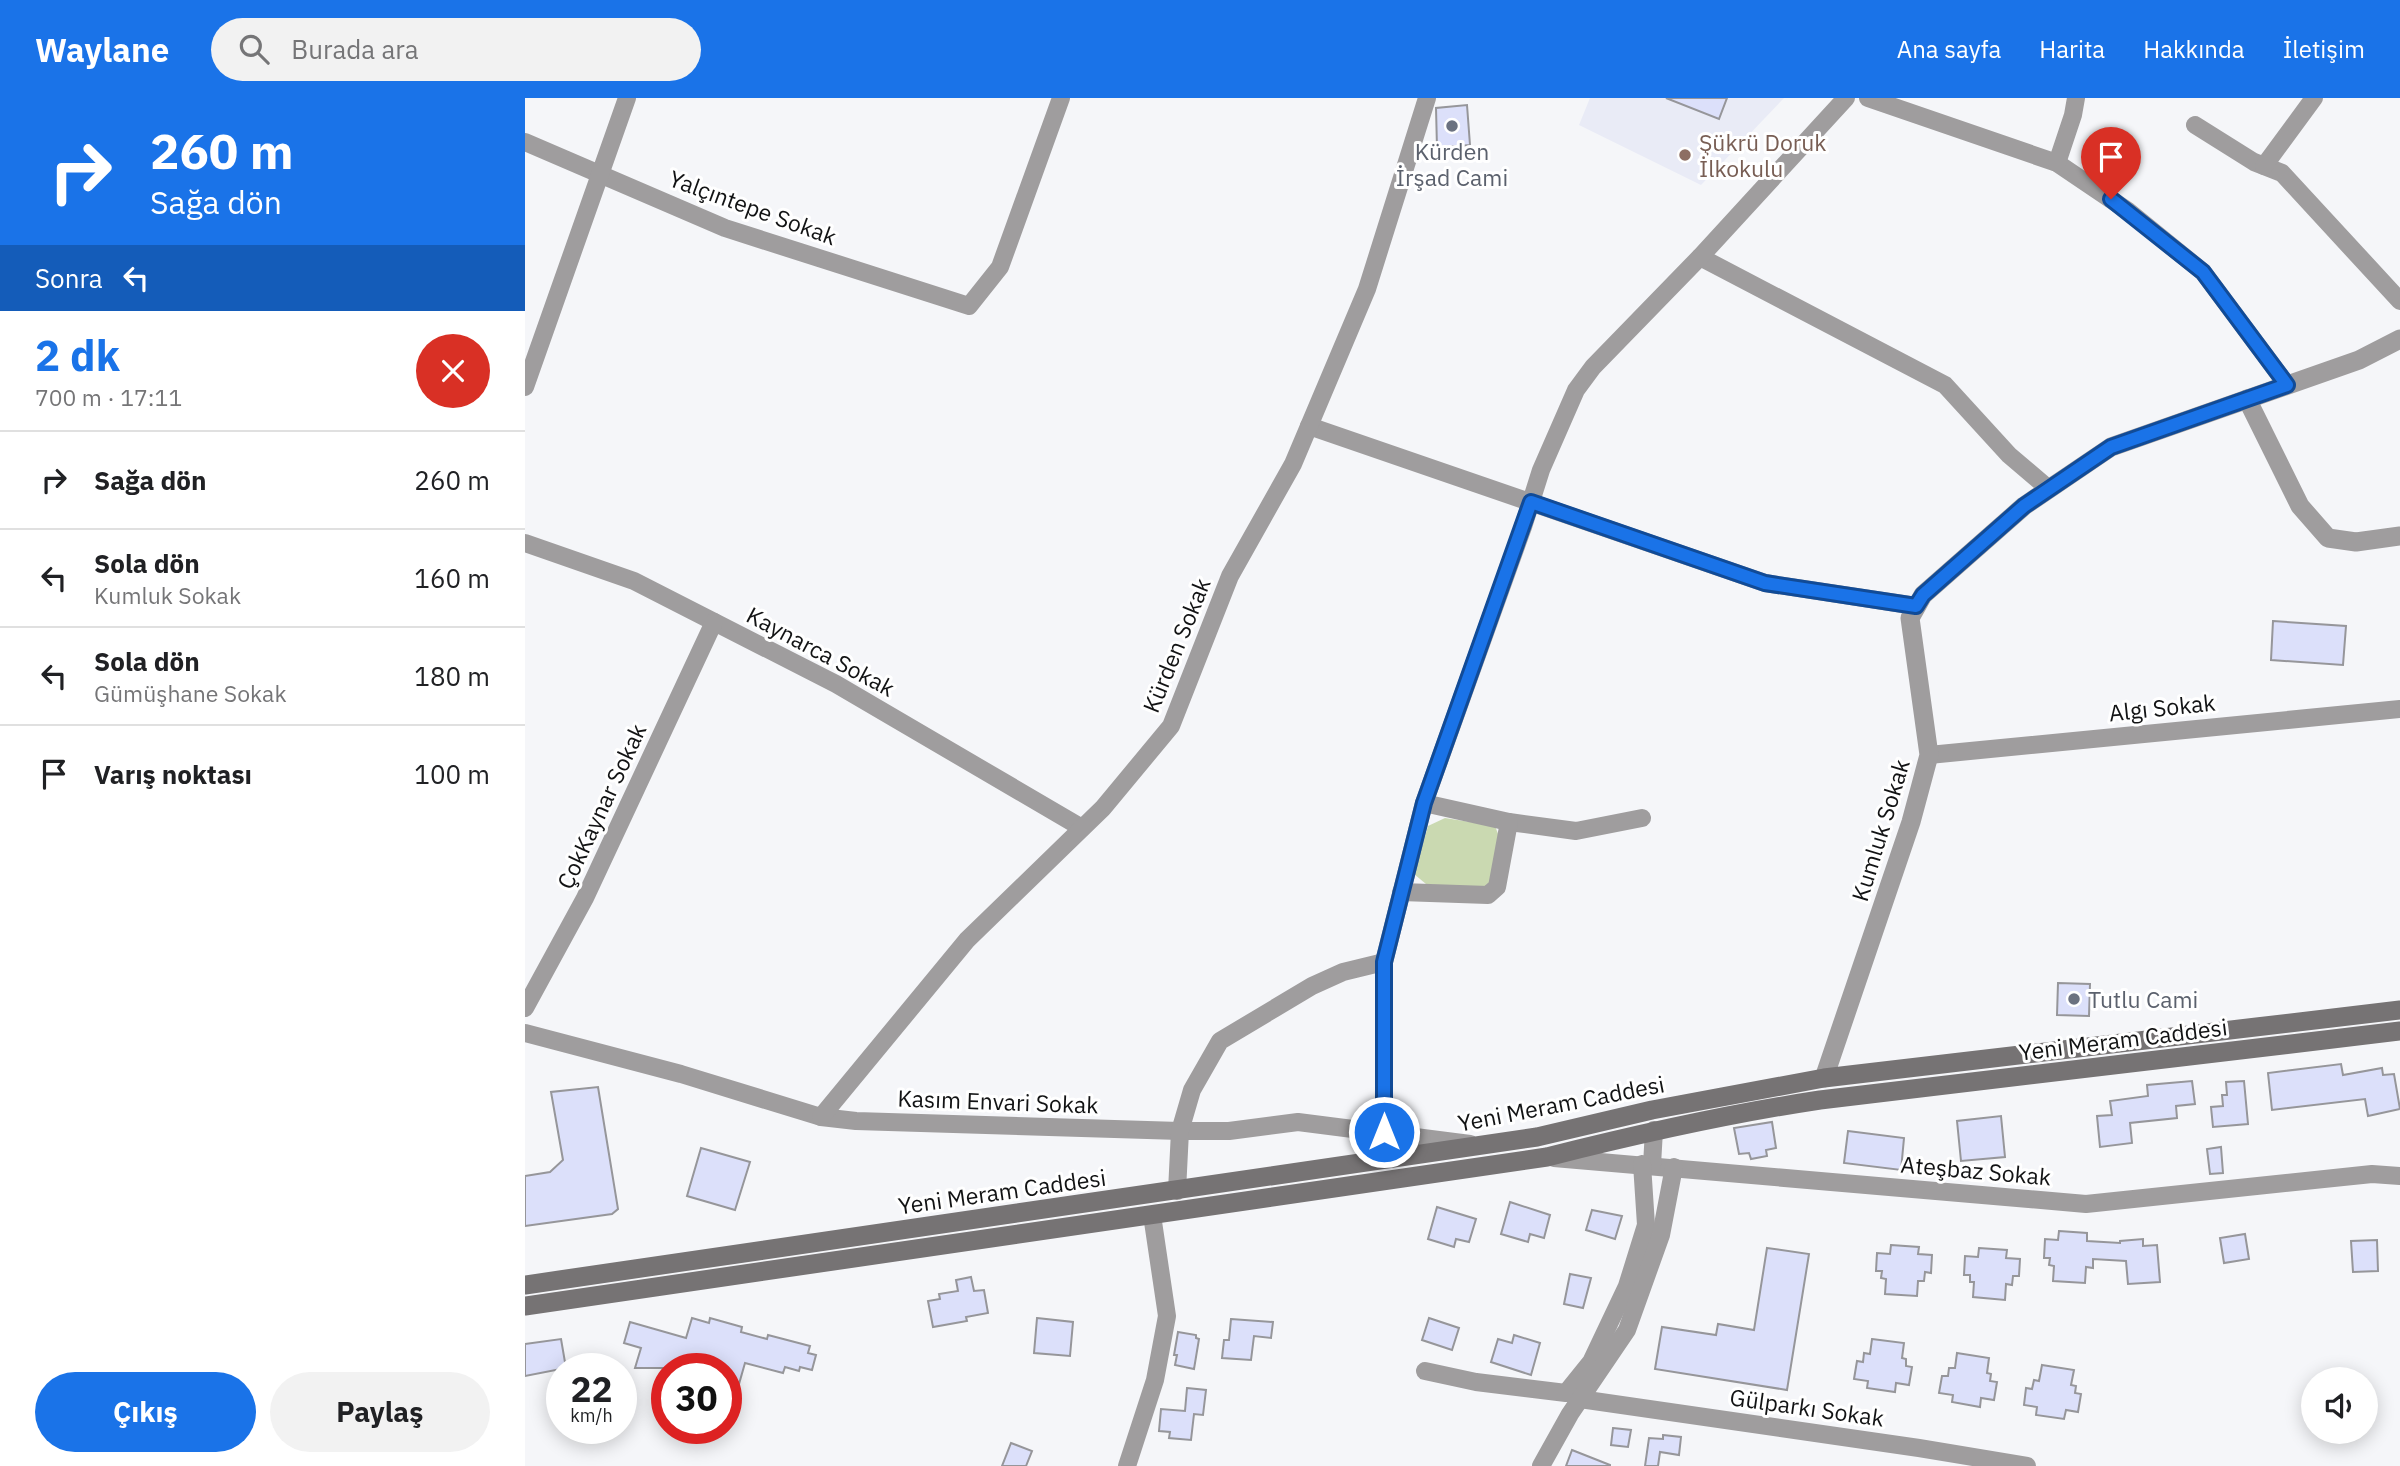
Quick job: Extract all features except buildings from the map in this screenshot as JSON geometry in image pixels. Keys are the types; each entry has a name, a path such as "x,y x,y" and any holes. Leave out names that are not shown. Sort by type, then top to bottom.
{"main road":[{"name":"Yeni Meram Caddesi","path":"525,1285 1537,1137 1652,1110 1824,1077 2400,1010"},
{"name":"Yeni Meram Caddesi","path":"525,1306 1547,1157 1654,1129 1820,1100 2400,1031"}],"street":[{"path":"525,387 627,98"},
{"name":"Yalçıntepe Sokak","path":"525,142 725,228 969,306 1000,267 1061,98"},
{"name":"Kürden Sokak","path":"821,1117 967,940 1103,808 1171,726 1230,576 1293,464 1367,289 1427,98"},
{"path":"1384,1132 1384,962 1401,891 1424,803 1541,470 1576,390 1593,367 1700,257 1846,98"},
{"path":"1868,98 2057,163 2128,211 2203,272 2287,385"},
{"path":"2057,163 2076,98"},
{"path":"2264,166 2314,98"},
{"path":"2195,125 2254,162 2282,173 2400,301"},
{"path":"1700,257 1945,384 2010,455 2049,489"},
{"path":"1309,426 1765,583 1916,606 1923,595 2024,506 2111,447 2359,360 2400,339"},
{"path":"2247,399 2300,506 2329,538 2356,542 2400,536"},
{"name":"Kaynarca Sokak","path":"525,543 634,581 836,684 1082,828"},
{"name":"Kumluk Sokak","path":"1824,1077 1911,822 1929,755 1910,618 1916,606"},
{"name":"ÇokKaynar Sokak","path":"525,1009 585,898 714,622"},
{"name":"Algı Sokak","path":"1929,755 2400,709"},
{"path":"1424,803 1509,822 1576,831 1642,818"},
{"path":"1401,891 1489,895 1496,887 1509,822"},
{"path":"1177,1191 1180,1132 1192,1090 1220,1041 1312,986 1343,972 1384,962"},
{"name":"Kasım Envari Sokak","path":"525,1033 681,1074 821,1117 856,1121 1180,1132 1229,1131 1298,1122 1480,1145"},
{"path":"1425,1371 1476,1382 1566,1393 1591,1362 1627,1286 1646,1225 1647,1165 1654,1129"},
{"name":"Ateşbaz Sokak","path":"1547,1157 2086,1204 2372,1174 2400,1176"},
{"path":"1541,1466 1580,1399 1627,1330 1661,1235 1674,1167"},
{"path":"1127,1466 1155,1380 1167,1316 1152,1215"},
{"name":"Gülparkı Sokak","path":"1580,1399 2027,1466"}],"shaded area":[{"name":"Şükrü Doruk İlkokulu","path":"1590,98 1784,98 1701,185 1579,125"}],"green space":[{"path":"1445,818 1495,826 1500,839 1491,881 1481,890 1426,884 1414,874 1428,826"}],"place":[{"name":"Kürden İrşad Cami","path":"1452,126"},
{"name":"Şükrü Doruk İlkokulu","path":"1685,155"},
{"name":"Tutlu Cami","path":"2074,999"}],"route":[{"path":"1384,1132 1384,962 1424,803 1531,502 1765,583 1916,606 1923,595 2024,506 2111,447 2287,385 2245,324 2203,272 2111,199"}]}
